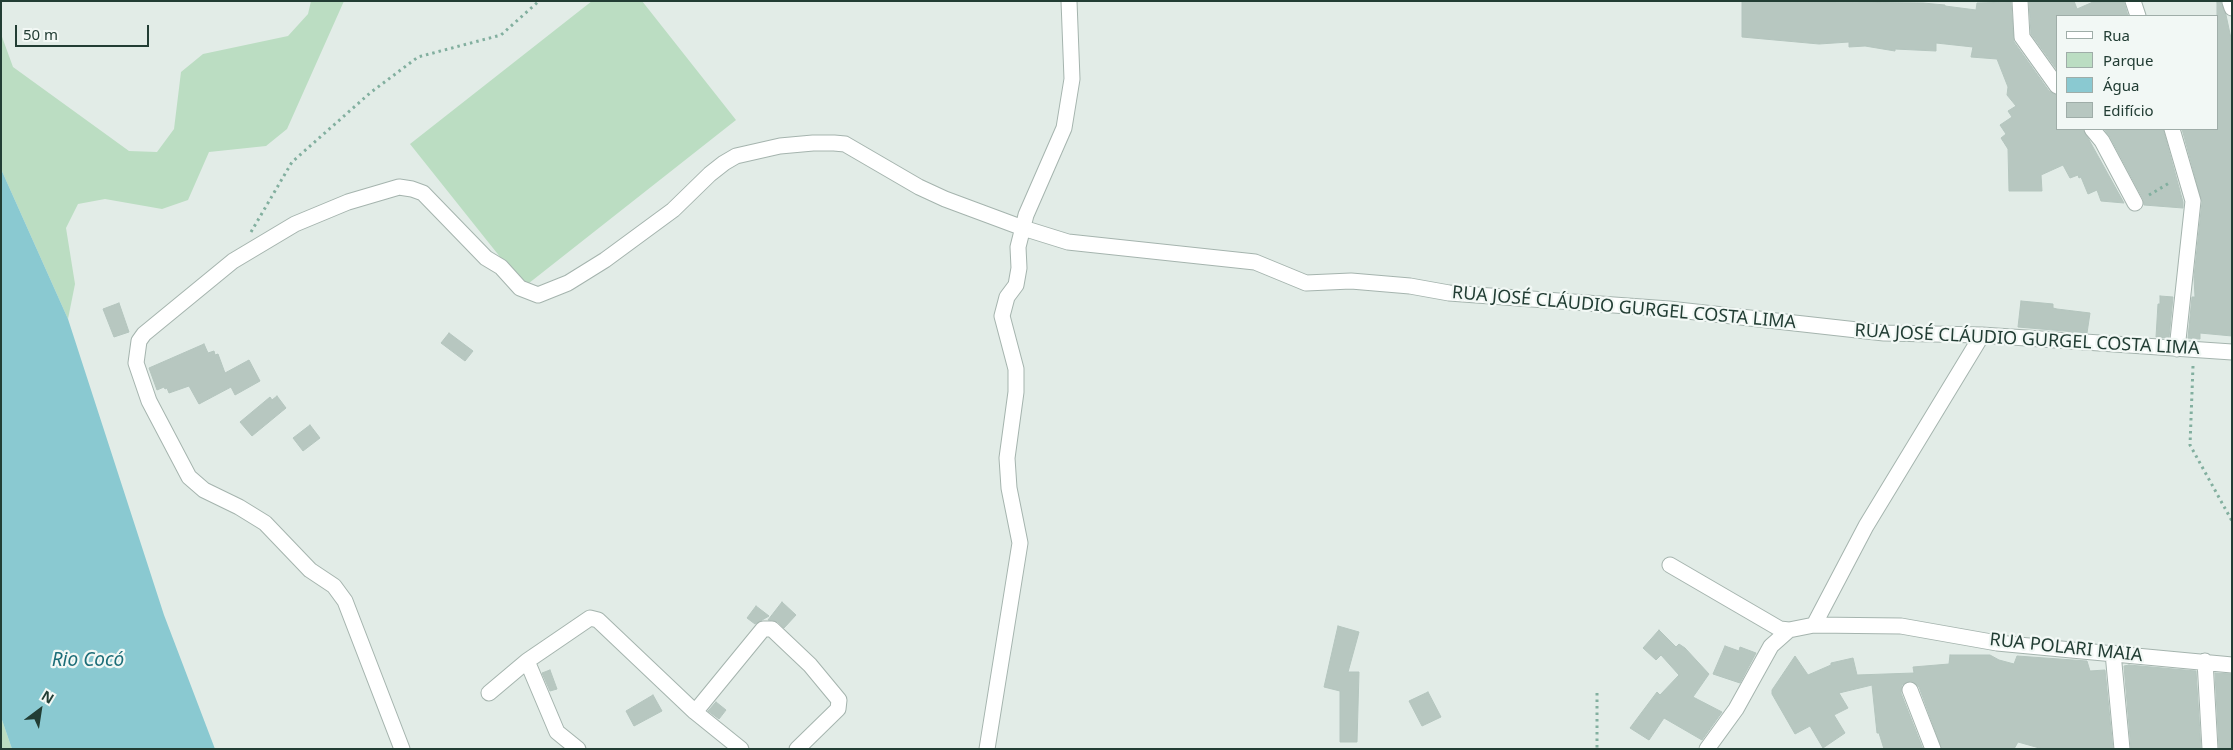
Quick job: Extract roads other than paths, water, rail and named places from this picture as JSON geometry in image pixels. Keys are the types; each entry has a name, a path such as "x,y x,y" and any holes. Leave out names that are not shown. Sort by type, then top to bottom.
{"street":[{"path":"987,749 1020,553 1019,531 1009,488 1007,458 1016,392 1016,369 1002,316 1007,297 1016,285 1018,247 1026,215 1064,128 1072,79 1069,1"},
{"path":"2020,1 2022,37 2055,80"},
{"path":"2133,1 2138,15"},
{"path":"2230,1 2232,8"},
{"path":"2093,130 2106,148 2135,203"},
{"path":"2172,130 2193,201 2177,349"},
{"name":"RUA JOSÉ CLÁUDIO GURGEL COSTA LIMA","path":"402,749 345,601 334,586 310,570 265,523 204,490 189,477 149,401 136,362 138,341 158,322 233,261 294,224 348,202 398,187 423,193 486,258 501,267 520,288 538,295 568,283 606,260 686,200 724,163 736,156 780,146 813,143 845,144 936,195 1023,228 1082,245 1173,252 1255,262 1306,283 1351,281 1410,286 1449,293 1668,309 1884,334 1982,335 2232,352"},
{"path":"1814,625 1866,526 1982,335"},
{"path":"1670,565 1735,605 1780,629 1789,630"},
{"path":"489,693 527,661 590,618 598,620 695,712 741,749"},
{"name":"RUA POLARI MAIA","path":"1789,630 1814,625 1901,626 1996,642 2232,665"},
{"path":"695,712 763,629 772,629 810,665 839,700 838,709 797,749"},
{"path":"1707,749 1736,709 1771,646 1789,630"},
{"path":"2113,653 2122,749"},
{"path":"527,661 557,732 578,749"},
{"path":"2205,662 2210,749"},
{"path":"1910,690 1933,749"}],"water":[{"name":"Rio Cocó","path":"1,169 68,319 164,615 215,749 12,749 1,717"}]}
